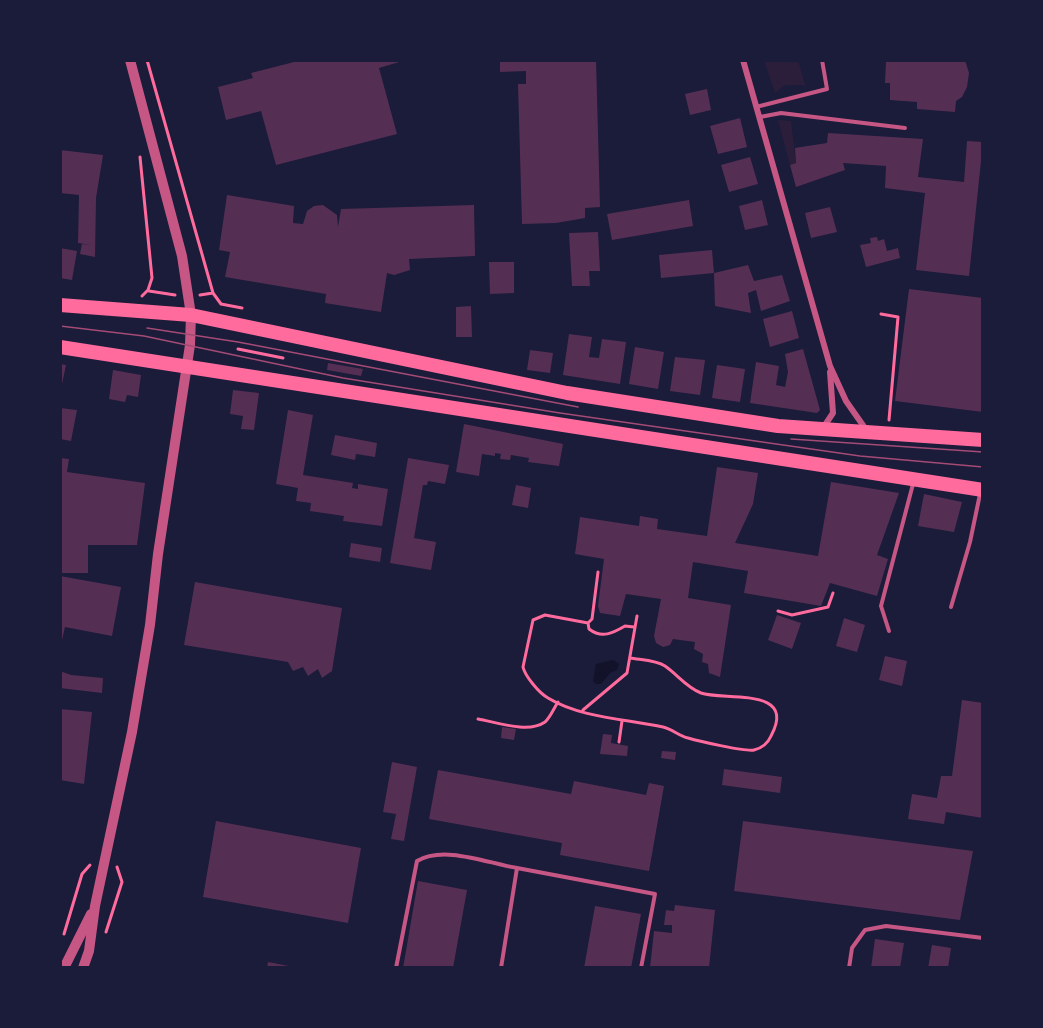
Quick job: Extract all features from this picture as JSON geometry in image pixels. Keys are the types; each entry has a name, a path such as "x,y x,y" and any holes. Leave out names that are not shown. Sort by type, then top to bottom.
{"main road":[{"path":"60,305 191,315 567,393 778,426 983,440"},
{"path":"60,347 982,490"}],"street":[{"path":"83,968 89,951 95,906 132,732 189,368 191,315 182,256 130,60"},
{"path":"743,60 830,366 846,400 867,432"},
{"path":"823,429 833,413 830,366"},
{"path":"64,968 95,906"}],"lane":[{"path":"756,107 827,89 822,60"},
{"path":"759,117 781,113 905,128"},
{"path":"889,631 881,606 914,480"},
{"path":"951,607 982,490"},
{"path":"396,968 417,861 428,854 447,855 655,894 641,968"},
{"path":"501,968 517,868"},
{"path":"849,968 852,948 865,930 886,926 983,938"}],"path":[{"path":"147,60 213,293 221,304 242,308"},
{"path":"140,154 152,278 148,290 141,297"},
{"path":"881,314 898,316 888,422"},
{"path":"238,349 283,358"},
{"path":"588,623 592,619 598,572"},
{"path":"778,611 792,615 828,607 833,593"},
{"path":"588,623 545,615 533,620 523,667 524,672 547,697 582,711 622,721 662,727 689,739 747,752 756,750 769,741 776,724 773,709 768,703 745,696 716,697 702,693 687,686 659,663 630,658"},
{"path":"582,711 627,673 637,616"},
{"path":"588,623 589,629 598,635 613,634 625,626 634,627"},
{"path":"478,719 535,726 546,721 558,702"},
{"path":"619,742 622,721"},
{"path":"64,936 82,874"},
{"path":"104,941 122,882"}],"shaded area":[{"path":"764,60 798,60 806,88 803,85 785,85 775,93"},
{"path":"778,120 791,121 796,163 790,165"},
{"path":"613,660 619,664 617,670 610,673 601,684 596,684 593,681 596,664"}],"building":[{"path":"302,60 406,60 379,68 397,134 276,165 261,111 226,120 218,87 253,78 251,73"},
{"path":"500,60 596,60 600,207 585,208 585,218 556,223 522,224 518,84 526,84 526,71 500,72"},
{"path":"965,60 969,73 967,87 962,97 956,101 955,112 917,109 917,102 890,100 890,83 885,83 886,61"},
{"path":"707,89 711,110 690,115 685,94"},
{"path":"740,118 747,147 718,154 710,126"},
{"path":"828,133 923,139 918,177 964,182 967,141 983,142 969,276 916,270 925,193 885,188 886,166 843,163 845,170 796,187 790,165 796,163 795,148 827,143"},
{"path":"60,150 103,155 96,198 95,257 80,254 82,244 92,245 78,243 79,195 60,193"},
{"path":"750,157 758,184 729,192 721,165"},
{"path":"227,195 294,206 293,223 303,224 307,211 314,206 323,205 337,215 338,227 341,209 474,205 475,256 409,259 410,270 394,275 387,273 381,312 325,303 326,294 225,277 230,252 219,250"},
{"path":"689,200 693,226 612,240 607,214"},
{"path":"762,200 768,225 745,230 739,206"},
{"path":"830,207 837,232 811,238 805,213"},
{"path":"598,232 600,271 589,271 590,286 572,286 569,233"},
{"path":"877,237 878,241 884,239 887,251 898,248 900,258 866,267 860,245 871,243 870,238"},
{"path":"60,248 77,251 72,280 60,278"},
{"path":"712,250 714,273 661,278 659,255"},
{"path":"489,262 514,262 514,293 490,294"},
{"path":"748,265 754,281 782,275 790,301 761,311 756,290 748,293 751,313 715,306 714,273"},
{"path":"909,289 983,298 983,412 895,401"},
{"path":"471,306 472,337 456,337 456,307"},
{"path":"792,311 799,338 770,347 763,319"},
{"path":"569,334 592,337 589,357 599,358 602,339 626,342 620,384 563,375"},
{"path":"635,347 664,352 658,389 629,384"},
{"path":"803,349 820,410 817,413 750,403 756,362 779,366 776,385 785,387 788,372 785,354"},
{"path":"530,350 553,353 550,373 527,370"},
{"path":"675,357 705,360 700,395 670,391"},
{"path":"328,363 363,369 361,376 327,370"},
{"path":"60,364 66,365 61,389 60,389"},
{"path":"717,365 745,369 740,402 712,398"},
{"path":"113,370 141,375 138,397 127,395 125,402 109,399"},
{"path":"233,390 259,393 254,430 241,429 243,416 230,414"},
{"path":"60,408 77,410 71,441 60,439"},
{"path":"288,410 313,415 303,475 353,483 352,488 358,489 358,484 388,489 382,526 343,521 344,516 310,511 311,503 296,501 298,488 276,484"},
{"path":"464,424 563,444 559,466 528,462 529,458 511,455 510,460 500,459 501,454 495,453 495,456 482,454 479,476 456,472"},
{"path":"335,435 377,443 375,457 356,454 355,460 331,455"},
{"path":"60,458 69,459 67,472 145,483 137,545 88,545 88,573 60,573"},
{"path":"408,458 449,465 445,484 428,481 427,485 423,485 414,538 436,542 431,570 390,563"},
{"path":"717,467 758,473 753,504 735,543 818,556 831,482 899,493 877,555 888,559 877,596 830,583 821,606 744,593 748,571 693,562 688,598 731,605 720,677 709,673 708,664 702,662 703,654 694,649 695,642 673,639 670,645 663,647 656,643 654,636 661,599 626,594 620,616 600,613 598,606 604,559 575,554 580,517 639,526 640,516 658,519 657,529 707,536"},
{"path":"516,485 531,488 528,508 512,505"},
{"path":"924,494 962,502 954,532 918,526"},
{"path":"351,543 382,548 380,562 349,557"},
{"path":"60,576 121,587 112,636 65,627 60,649"},
{"path":"195,582 342,608 332,671 322,678 318,669 308,676 303,667 293,671 288,662 184,645"},
{"path":"777,615 801,623 792,649 768,640"},
{"path":"844,618 865,625 857,652 836,646"},
{"path":"885,656 907,661 902,686 879,680"},
{"path":"60,671 71,675 103,678 102,693 60,688"},
{"path":"962,700 983,703 983,818 946,812 944,824 908,819 912,794 937,798 941,776 952,776"},
{"path":"60,709 92,712 84,784 60,780"},
{"path":"502,727 516,729 514,740 501,738"},
{"path":"603,734 612,735 611,743 628,746 627,756 600,754"},
{"path":"662,751 676,752 675,760 661,758"},
{"path":"392,762 417,767 404,841 391,839 396,814 383,812"},
{"path":"724,769 782,777 780,793 722,785"},
{"path":"438,770 571,794 574,781 646,795 649,783 664,786 649,871 560,855 562,843 429,819"},
{"path":"216,821 361,848 348,923 203,897"},
{"path":"743,821 973,851 960,920 734,891"},
{"path":"418,881 467,890 453,968 403,968"},
{"path":"675,905 715,910 709,968 650,968 654,931 672,933 672,925 664,925 666,910 674,911"},
{"path":"595,906 641,914 631,968 584,968"},
{"path":"875,939 904,943 900,968 871,968"},
{"path":"932,945 951,948 948,968 928,968"},
{"path":"268,962 294,967 294,968 267,968"}],"tram line":[{"path":"60,326 144,336 343,378 560,413 860,456 983,467"},
{"path":"147,328 238,342 578,407"},
{"path":"791,439 983,452"}]}
